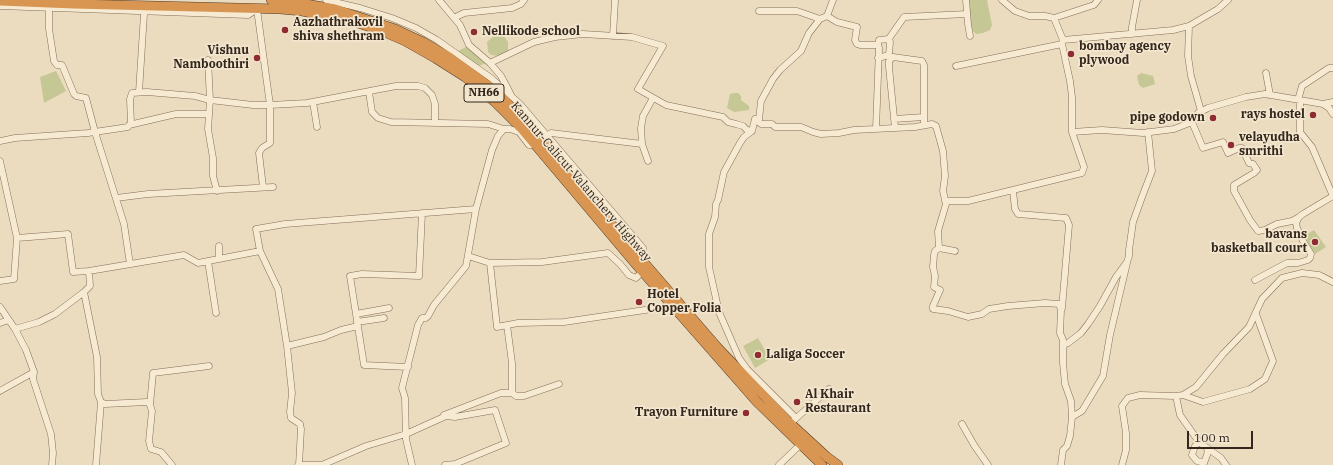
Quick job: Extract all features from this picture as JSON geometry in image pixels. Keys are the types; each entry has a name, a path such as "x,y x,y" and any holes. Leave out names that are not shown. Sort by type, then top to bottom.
{"highway":[{"name":"Kannur-Calicut-Valanchery Highway","path":"271,0 335,9 369,19 395,29 423,42 449,57 497,92 515,111 718,348 793,421 827,457 838,465"},
{"name":"Kannur-Calicut-Valanchery Highway","path":"0,1 302,11 362,24 405,41 465,77 496,103 522,129 642,272 757,402 822,465"}],"street":[{"path":"326,0 360,8 392,18 416,28 437,40 485,74 511,96 643,248 642,260"},
{"path":"440,0 460,25 469,45 490,62 501,76 511,96"},
{"path":"454,18 464,13 512,8 521,4 524,0"},
{"path":"613,36 615,0"},
{"path":"755,119 759,120 761,101 773,79 780,70 801,51 809,33 820,19 827,16 833,0"},
{"path":"966,0 970,36"},
{"path":"1002,0 1015,11 1029,16 1045,16 1054,18 1094,6 1098,0"},
{"path":"1132,34 1137,0"},
{"path":"956,66 1062,42 1173,30 1189,26 1218,9 1228,0"},
{"path":"0,6 248,15 257,9 270,104 270,143 262,148 260,153 263,187"},
{"path":"49,8 54,61 57,65 62,65 74,94 76,96 86,98 95,132 124,224 130,264"},
{"path":"760,11 797,11 820,19"},
{"path":"139,92 144,14"},
{"path":"888,40 904,17 967,14"},
{"path":"827,16 838,22 857,27 855,40 857,44 878,45"},
{"path":"945,200 968,201 1082,173 1084,167 1072,132 1071,92 1062,42 1054,18"},
{"path":"1189,26 1188,56 1191,76 1201,111"},
{"path":"490,62 534,42 555,37 583,34 632,37 663,46 638,90 666,105 724,117 728,122 743,126 746,130 752,131"},
{"path":"878,58 889,55 890,42 889,39 888,40"},
{"path":"876,129 878,45 879,40 888,40"},
{"path":"895,128 889,67 889,61 893,58 922,61 924,65 924,125"},
{"path":"208,60 210,100 208,129 216,191"},
{"path":"1192,122 1203,148 1223,142 1228,153 1242,148 1249,163 1253,164 1257,170 1234,185 1234,191 1250,220 1258,231 1277,224 1292,221 1311,208 1333,196 1312,147 1300,132 1299,100 1302,86 1329,68 1333,68"},
{"path":"1266,73 1270,95"},
{"path":"129,125 131,123 132,116 130,99 132,93 170,93 195,96 210,100 253,105 313,102 396,86 418,86 425,88 432,95 435,104 435,123"},
{"path":"369,92 372,112 378,118 391,122 488,124 519,132 530,145 535,145"},
{"path":"1072,132 1102,130 1148,132 1174,129 1192,122 1201,111 1265,94 1323,104 1333,102"},
{"path":"648,161 642,144 640,128 643,116 653,98"},
{"path":"313,102 317,127"},
{"path":"1323,104 1329,108 1333,114"},
{"path":"0,141 15,138 95,132 128,127 129,125 176,114 208,114"},
{"path":"894,119 924,117"},
{"path":"755,119 760,124 772,124 775,127 801,127 821,134 915,127 934,124 941,140 945,176 943,191 945,207 938,231 939,248"},
{"path":"755,119 752,131 744,137 724,172 716,204 715,217 709,234 709,267 719,312 738,358 746,369 793,421 829,389"},
{"path":"412,465 406,433 405,398 402,388 418,325 422,318 426,318 428,316 434,305 466,266 468,246 476,209 492,150 498,136 504,129"},
{"path":"1072,417 1082,411 1103,376 1110,335 1129,256 1133,222 1152,171 1148,132"},
{"path":"547,136 551,133 642,144"},
{"path":"0,161 17,238 14,279 0,281"},
{"path":"116,198 148,194 216,191 273,186"},
{"path":"1013,191 1015,209 1018,214 1066,218 1069,226 1060,333 1063,345 1065,378 1067,392 1071,400 1072,417 1070,436 1067,446 1063,450 1061,465"},
{"path":"445,465 456,464 506,443 496,410 456,417 446,416 406,433 366,446 322,464 298,465 301,428 300,424 291,418 290,412 292,393 287,346 278,289 260,251 256,229 285,224 476,209"},
{"path":"408,367 364,365 350,276 362,274 420,276 422,213"},
{"path":"1254,280 1287,263 1298,263 1310,258 1309,251 1296,225 1299,217"},
{"path":"17,238 68,234 73,272 89,271 184,255 198,263 260,251"},
{"path":"219,246 219,259"},
{"path":"939,248 935,251 933,267 935,276 934,287 940,290 933,309 948,311 968,317 982,314 989,309 1052,302 1059,304 1061,310"},
{"path":"939,248 956,251"},
{"path":"468,256 490,263 542,262 608,253 629,275 636,278 642,272"},
{"path":"208,261 216,312"},
{"path":"1063,345 1081,333 1100,306 1116,277 1127,262"},
{"path":"490,263 497,327 518,324 564,322 672,306"},
{"path":"15,330 39,322 55,314 84,292 90,286 89,271"},
{"path":"1122,465 1125,454 1126,433 1122,406 1128,398 1140,395 1183,395 1196,387 1223,354 1249,327 1262,299 1282,278 1302,273 1319,275 1333,282"},
{"path":"84,292 97,357 98,394 101,402 96,465"},
{"path":"0,307 23,345 34,372 33,378 51,434 53,453 52,465"},
{"path":"356,314 389,308"},
{"path":"1183,395 1203,402 1250,389 1265,379 1273,362 1256,314"},
{"path":"287,346 317,338 357,324 384,318"},
{"path":"0,323 9,320"},
{"path":"507,325 512,363 512,393"},
{"path":"172,465 161,452 151,449 150,441 152,411 150,405 153,373 209,366"},
{"path":"0,391 34,372"},
{"path":"406,433 444,415 501,393 512,393 516,396 524,396 560,384"},
{"path":"1176,396 1180,415 1199,442 1221,458 1226,465"},
{"path":"101,402 105,404 147,402 150,405"},
{"path":"962,424 988,465"},
{"path":"1199,442 1195,446 1192,455 1197,461 1203,464 1208,455 1208,449"},
{"path":"779,465 801,444"},
{"path":"1125,454 1128,465"}],"green space":[{"path":"968,0 987,0 992,25 990,30 976,34 973,31 971,27"},
{"path":"502,33 508,42 508,51 500,56 491,55 488,52 487,42 496,34"},
{"path":"468,46 487,63 472,68 458,51"},
{"path":"56,71 66,91 44,103 40,77"},
{"path":"1141,73 1153,76 1155,84 1143,88 1139,85 1137,76"},
{"path":"738,93 741,96 741,100 749,106 749,110 734,112 727,108 730,94"},
{"name":"bavans basketball court","path":"1314,230 1326,247 1315,254 1304,236"},
{"name":"Laliga Soccer","path":"758,338 770,359 755,368 743,346"}],"place":[{"name":"Aazhathrakovil shiva shethram","path":"285,30"},
{"name":"Nellikode school","path":"474,32"},
{"name":"bombay agency plywood","path":"1071,54"},
{"name":"Vishnu Namboothiri","path":"257,58"},
{"name":"rays hostel","path":"1313,115"},
{"name":"pipe godown","path":"1213,118"},
{"name":"velayudha smrithi","path":"1231,145"},
{"name":"bavans basketball court","path":"1315,242"},
{"name":"Hotel Copper Folia","path":"639,302"},
{"name":"Laliga Soccer","path":"758,355"},
{"name":"Al Khair Restaurant","path":"797,402"},
{"name":"Trayon Furniture","path":"746,413"}]}
